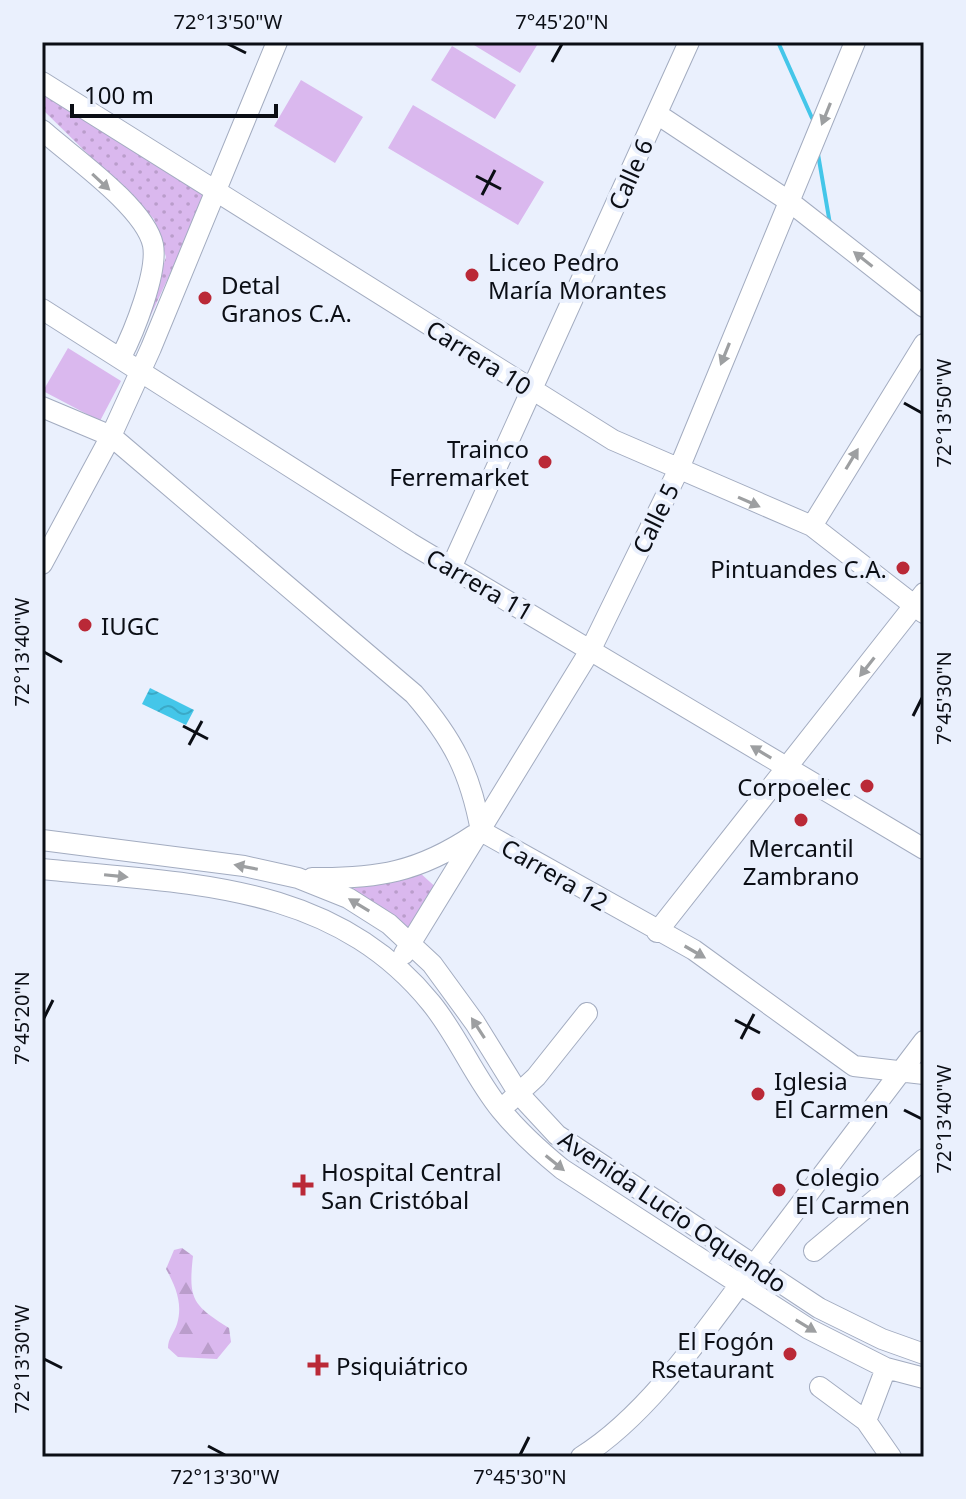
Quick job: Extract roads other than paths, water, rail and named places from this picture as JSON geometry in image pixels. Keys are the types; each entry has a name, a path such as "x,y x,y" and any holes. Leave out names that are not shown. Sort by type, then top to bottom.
{"street":[{"path":"42,564 111,436 218,191 277,42"},
{"name":"Calle 6","path":"451,568 534,391 689,42"},
{"name":"Calle 5","path":"397,964 445,892 591,649 678,471 790,202 850,44"},
{"name":"Carrera 10","path":"42,82 613,440 678,471 812,526 921,604"},
{"path":"657,114 790,202 924,307"},
{"path":"42,130 133,212 147,229 153,245 149,277 121,357"},
{"name":"Carrera 11","path":"42,309 451,568 924,849"},
{"path":"812,526 924,344"},
{"name":"Carrera 12","path":"42,407 111,436 414,694 442,727 459,756 472,785 481,831 694,950 748,986 798,1028 854,1066 924,1074"},
{"path":"657,932 921,604"},
{"path":"424,863 481,831"},
{"name":"Avenida Lucio Oquendo","path":"42,840 244,866 298,878 348,898 389,924 412,944 475,1023 519,1094 557,1135 586,1158 819,1308 882,1339 924,1354"},
{"path":"190,884 193,860"},
{"path":"298,878 365,879 435,862 445,867 448,878 445,892"},
{"name":"Avenida Lucio Oquendo","path":"42,869 190,884 285,902 357,935 397,964 447,1024 499,1108 527,1140 562,1169 809,1329 886,1368 924,1378"},
{"path":"499,1108 519,1094 587,1013"},
{"path":"584,1456 608,1441 635,1414 740,1284 924,1041"},
{"path":"814,1251 924,1159"},
{"path":"866,1421 886,1368"},
{"path":"820,1387 866,1421 891,1457"}],"water":[{"path":"150,688 194,710 186,725 142,704"}],"waterway":[{"path":"778,42 812,118"},
{"path":"818,154 830,224"}],"place":[{"name":"Liceo Pedro María Morantes","path":"472,275"},
{"name":"Detal Granos C.A.","path":"205,298"},
{"name":"Trainco Ferremarket","path":"545,462"},
{"name":"Pintuandes C.A.","path":"903,568"},
{"name":"IUGC","path":"85,625"},
{"name":"Corpoelec","path":"867,786"},
{"name":"Mercantil Zambrano","path":"801,820"},
{"name":"Iglesia El Carmen","path":"758,1094"},
{"name":"Hospital Central San Cristóbal","path":"303,1185"},
{"name":"Colegio El Carmen","path":"779,1190"},
{"name":"El Fogón Rsetaurant","path":"790,1354"},
{"name":"Psiquiátrico","path":"318,1365"}]}
